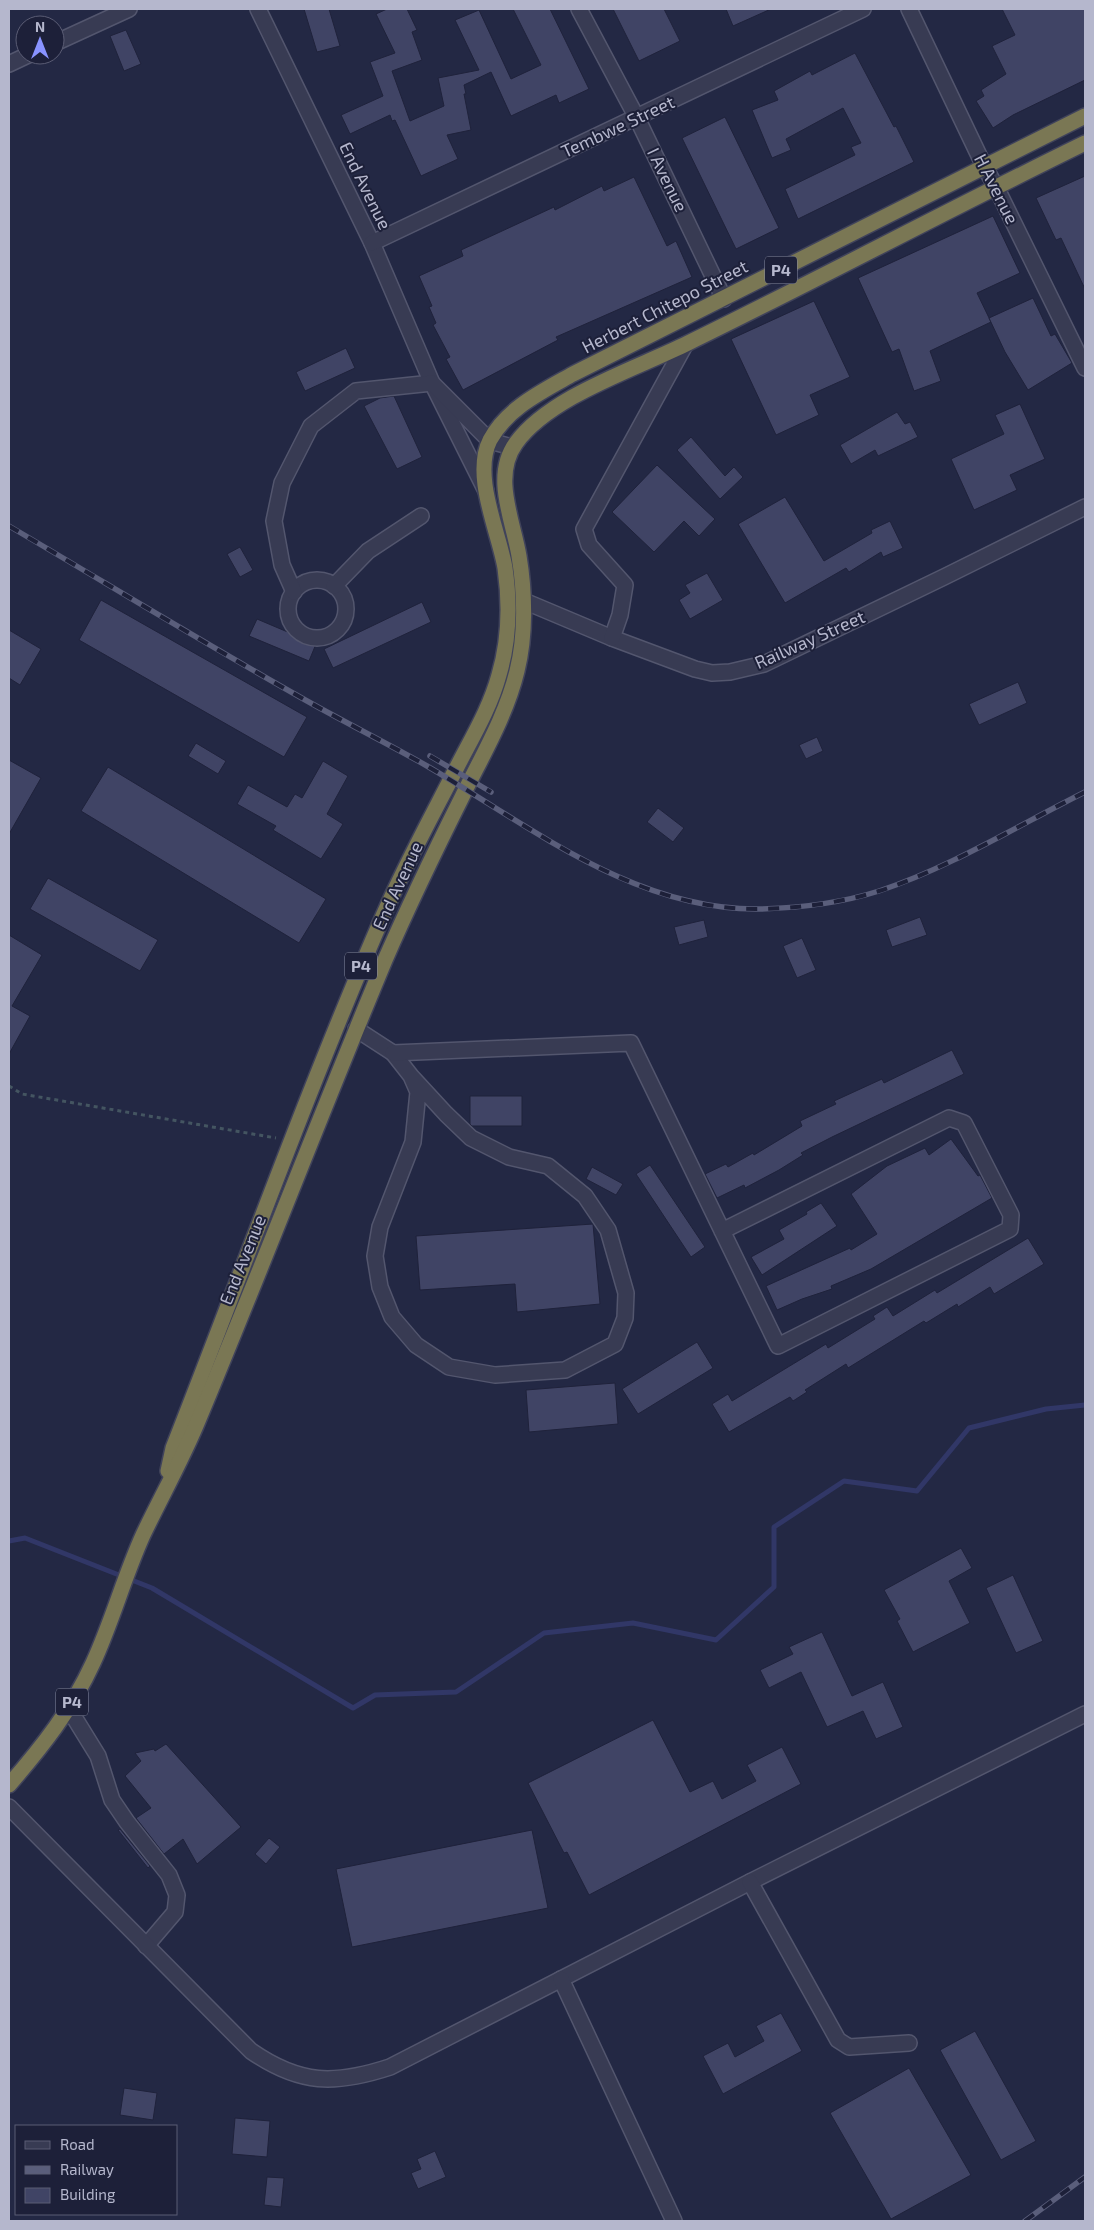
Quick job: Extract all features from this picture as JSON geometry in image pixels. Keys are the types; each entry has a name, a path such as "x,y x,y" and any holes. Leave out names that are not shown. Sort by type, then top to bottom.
{"highway":[{"name":"Herbert Chitepo Street","path":"490,441 510,414 535,395 1085,116"},
{"name":"P4","path":"512,447 533,424 550,411 589,389 685,345 1085,143"},
{"name":"End Avenue","path":"164,1489 173,1448 346,1000 393,893 480,726 495,691 504,658 508,622 505,569 486,492 485,464 490,441"},
{"name":"End Avenue","path":"9,1784 40,1750 69,1709 94,1662 134,1555 164,1489 196,1426 356,1029 424,871 493,737 507,703 518,668 524,601 519,556 505,489 506,464 512,447"}],"street":[{"path":"65,38 129,9"},
{"name":"End Avenue","path":"258,9 372,243 432,383 486,492"},
{"name":"I Avenue","path":"579,9 637,118 724,299"},
{"name":"Tembwe Street","path":"372,243 863,9"},
{"name":"H Avenue","path":"909,9 984,166 1085,368"},
{"path":"612,638 620,616 624,585 590,544 584,529 685,345"},
{"path":"294,592 282,565 274,521 282,483 311,426 356,391 432,383"},
{"name":"End Avenue","path":"432,383 490,441 512,447"},
{"name":"Railway Street","path":"524,601 612,638 695,669 712,673 730,672 764,664 1085,507"},
{"path":"334,586 368,552 421,516"},
{"path":"317,581 334,586 341,593 345,602 344,621 339,629 331,635 322,638 312,638 303,635 295,628 290,620 288,611 289,601 294,592 308,582 317,581"},
{"path":"356,1029 393,1053 411,1076 471,1138 509,1157 548,1166 584,1196 608,1230 626,1293 625,1318 615,1344 564,1370 495,1374 449,1367 416,1345 392,1317 380,1287 375,1256 380,1227 413,1142 418,1092 411,1076"},
{"path":"393,1053 631,1043 722,1231 778,1346 1010,1229 1011,1215 964,1123 949,1118 722,1231"},
{"path":"69,1709 98,1756 112,1800 127,1822 170,1875 177,1895 175,1912 146,1946"},
{"path":"9,1807 251,2051 270,2064 294,2074 317,2079 340,2080 390,2067 750,1882 1085,1714"},
{"path":"750,1882 838,2040 848,2047 909,2043"},
{"path":"561,1978 674,2221"}],"path":[{"path":"9,1086 22,1094 291,1141"}],"building":[{"path":"304,9 329,9 340,46 317,52"},
{"path":"387,9 407,9 417,30 412,32 422,60 392,71 410,121 444,106 438,78 479,70 455,20 479,10 511,79 541,65 513,9 550,9 589,89 559,103 556,95 511,116 491,72 464,85 471,130 447,135 458,159 421,176 395,120 392,121 390,115 350,134 341,115 383,96 370,62 395,53 376,14"},
{"path":"613,9 664,9 680,41 639,61"},
{"path":"726,9 771,9 733,26"},
{"path":"1002,9 1085,9 1085,80 1013,115 993,128 976,101 984,96 981,90 1006,74 992,46 1015,35"},
{"path":"126,30 141,64 124,71 110,36"},
{"path":"855,53 914,162 798,219 785,189 855,155 851,147 861,143 843,108 786,139 791,150 772,158 752,110 778,100 774,91 810,71 812,75"},
{"path":"725,117 779,228 736,249 682,138"},
{"path":"1085,176 1085,289 1061,238 1056,240 1036,198"},
{"path":"634,177 667,246 676,241 692,277 556,337 558,340 463,390 446,359 450,357 433,325 436,323 429,307 432,306 419,276 463,256 461,250 554,207 555,210 602,186 604,191"},
{"path":"993,216 1020,273 977,293 991,322 930,351 941,381 914,391 899,349 892,352 858,278"},
{"path":"1033,298 1051,336 1055,334 1072,363 1028,390 1005,352 989,318"},
{"path":"814,301 850,377 810,395 819,415 776,435 731,339"},
{"path":"346,348 355,368 305,391 296,372"},
{"path":"394,396 422,457 397,469 364,406 380,398"},
{"path":"1020,404 1045,459 1010,475 1017,490 974,510 951,459 1004,434 995,415"},
{"path":"897,412 905,424 910,422 918,437 878,456 875,450 851,464 840,445"},
{"path":"691,437 725,476 734,467 743,477 720,499 677,450"},
{"path":"657,465 715,519 699,536 684,521 654,552 612,512"},
{"path":"785,497 824,561 872,533 871,530 890,521 903,548 883,557 881,552 849,572 846,568 785,603 738,524"},
{"path":"240,547 253,570 240,577 227,554"},
{"path":"707,573 723,600 690,619 679,600 690,593 685,585"},
{"path":"101,600 307,717 284,757 79,640"},
{"path":"422,602 431,622 333,668 324,649"},
{"path":"257,619 316,644 309,661 249,636"},
{"path":"9,630 41,649 20,685 9,678"},
{"path":"1018,682 1027,703 979,725 969,704"},
{"path":"817,737 823,751 806,759 799,745"},
{"path":"196,743 226,761 218,774 188,756"},
{"path":"9,760 41,778 9,834"},
{"path":"323,761 348,776 327,814 343,824 321,859 273,830 276,826 237,804 248,785 287,807 295,794 302,798"},
{"path":"108,767 326,899 299,943 81,811"},
{"path":"658,808 684,828 673,842 647,822"},
{"path":"48,878 158,940 140,971 30,909"},
{"path":"920,917 927,935 892,947 886,930"},
{"path":"704,920 708,937 679,945 674,927"},
{"path":"9,935 42,955 12,1006 30,1016 9,1054"},
{"path":"802,938 816,970 797,978 783,946"},
{"path":"952,1050 964,1074 801,1153 803,1155 745,1188 744,1185 717,1198 705,1174 726,1164 728,1167 753,1153 754,1155 802,1126 800,1121 836,1104 834,1101 882,1079 884,1083"},
{"path":"470,1096 522,1096 522,1126 472,1126 470,1124"},
{"path":"951,1139 978,1176 980,1175 992,1198 871,1269 831,1286 832,1289 777,1310 766,1286 850,1248 851,1250 877,1234 851,1194 887,1166 925,1148 929,1155"},
{"path":"650,1165 705,1247 691,1257 636,1174"},
{"path":"592,1167 623,1184 616,1195 586,1179"},
{"path":"821,1203 837,1226 762,1275 751,1257 784,1239 779,1230 807,1214 806,1212"},
{"path":"593,1224 600,1304 517,1312 515,1284 420,1290 416,1236"},
{"path":"1028,1238 1044,1264 994,1294 990,1287 958,1307 957,1304 926,1323 924,1321 848,1368 846,1364 805,1390 807,1392 793,1401 790,1397 729,1432 712,1404 728,1394 732,1401 826,1344 828,1348 875,1319 873,1316 887,1307 893,1316 935,1290 937,1293"},
{"path":"697,1342 713,1368 638,1414 622,1389"},
{"path":"615,1383 618,1424 529,1432 526,1390"},
{"path":"961,1548 972,1568 949,1581 970,1623 913,1652 897,1621 900,1619 884,1590"},
{"path":"1013,1575 1043,1641 1016,1653 986,1588"},
{"path":"822,1632 852,1696 883,1682 903,1727 876,1739 863,1711 827,1727 801,1672 769,1688 760,1670 793,1654 789,1647"},
{"path":"653,1720 690,1792 713,1781 722,1799 756,1781 747,1765 782,1747 801,1784 589,1895 567,1852 564,1853 528,1783"},
{"path":"166,1744 241,1827 197,1864 183,1839 164,1854 136,1818 151,1808 125,1776 141,1761 135,1753 154,1749 155,1751"},
{"path":"120,1829 150,1866 148,1868 118,1830"},
{"path":"532,1830 548,1908 352,1947 336,1869"},
{"path":"269,1838 280,1847 266,1864 255,1854"},
{"path":"781,2013 802,2051 723,2094 703,2056 728,2043 735,2057 764,2041 756,2026"},
{"path":"975,2031 1036,2141 1001,2160 940,2050"},
{"path":"909,2068 971,2175 891,2219 830,2113"},
{"path":"124,2088 157,2093 153,2120 120,2115"},
{"path":"235,2118 270,2121 267,2157 232,2154"},
{"path":"435,2151 446,2177 418,2189 411,2173 421,2169 417,2159"},
{"path":"267,2177 284,2178 281,2207 264,2205"}],"waterway":[{"path":"9,1541 25,1538 152,1588 353,1708 375,1695 456,1692 544,1633 633,1623 716,1640 774,1587 774,1527 844,1481 917,1491 969,1428 1046,1409 1085,1405"}],"railway":[{"path":"9,526 263,676 427,766 585,861 627,880 670,896 714,906 760,909 820,904 850,899 879,891 958,858 1085,792"},
{"path":"430,756 491,792"},
{"path":"1025,2221 1085,2177"}]}
